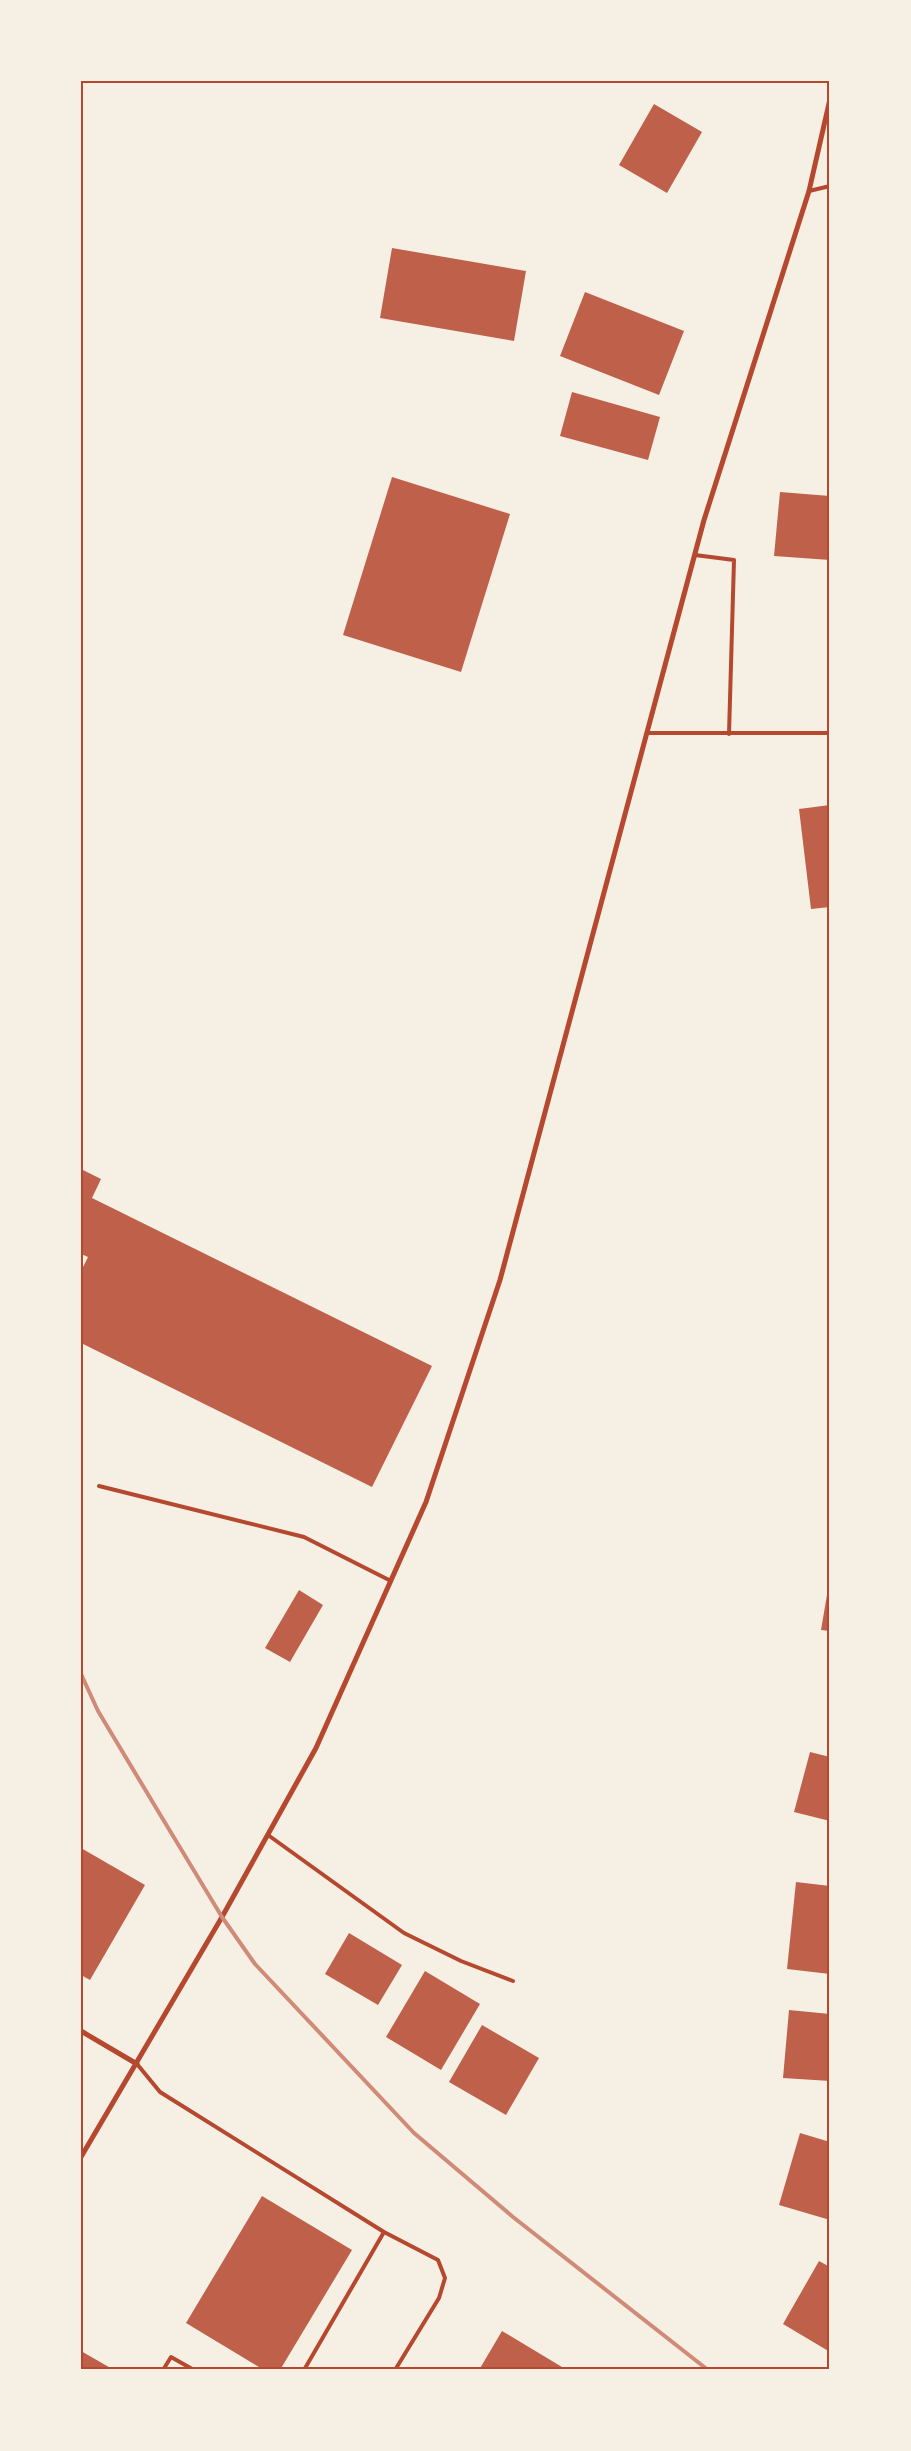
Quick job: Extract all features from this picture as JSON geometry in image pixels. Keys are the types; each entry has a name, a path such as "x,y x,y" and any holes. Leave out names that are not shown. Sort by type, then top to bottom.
{"street":[{"path":"81,2157 137,2064 316,1748 426,1502 500,1280 695,556 809,191 830,99"},
{"path":"81,2031 137,2064"}],"lane":[{"path":"809,191 830,186"},
{"path":"695,556 734,560 729,734"},
{"path":"647,733 830,733"},
{"path":"98,1486 304,1537 391,1581"},
{"path":"268,1835 404,1933 460,1962 513,1981"},
{"path":"137,2064 160,2092 384,2232 438,2260 446,2278 440,2298 396,2370"},
{"path":"304,2370 384,2232"},
{"path":"164,2370 171,2357 194,2370"}],"building":[{"path":"654,104 702,132 667,193 619,165"},
{"path":"392,248 526,271 514,341 380,318"},
{"path":"585,292 684,331 659,395 560,356"},
{"path":"572,392 660,417 648,460 560,436"},
{"path":"392,477 510,514 461,672 343,635"},
{"path":"780,492 830,496 830,560 774,556"},
{"path":"830,805 830,907 811,909 799,809"},
{"path":"81,1169 101,1179 92,1198 432,1366 372,1487 81,1343 81,1271 88,1257 81,1254"},
{"path":"830,1584 830,1631 821,1630"},
{"path":"299,1590 323,1605 290,1662 265,1648"},
{"path":"810,1752 830,1757 830,1821 794,1812"},
{"path":"81,1848 145,1885 90,1980 81,1975"},
{"path":"796,1882 830,1886 830,1974 787,1969"},
{"path":"349,1933 402,1965 378,2005 325,1974"},
{"path":"425,1971 480,2004 441,2070 386,2037"},
{"path":"789,2010 830,2014 830,2081 783,2078"},
{"path":"482,2025 539,2058 506,2115 449,2082"},
{"path":"800,2133 830,2142 830,2220 779,2205"},
{"path":"262,2196 352,2250 280,2370 264,2370 186,2323"},
{"path":"819,2261 830,2267 830,2352 783,2324"},
{"path":"502,2331 567,2370 479,2370"},
{"path":"81,2351 114,2370 81,2370"}],"railway":[{"path":"81,1674 98,1711 222,1917 255,1964 414,2133 513,2217 708,2370"}]}
